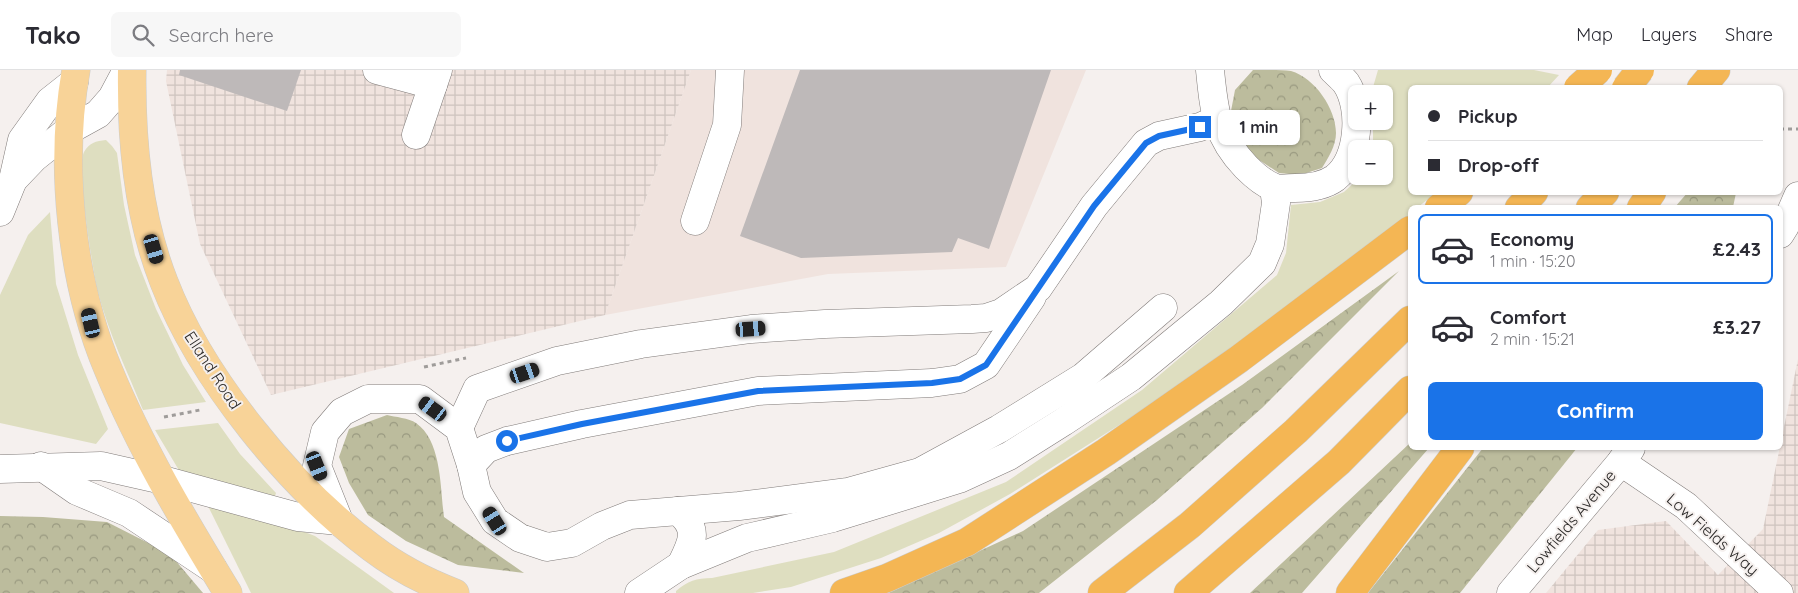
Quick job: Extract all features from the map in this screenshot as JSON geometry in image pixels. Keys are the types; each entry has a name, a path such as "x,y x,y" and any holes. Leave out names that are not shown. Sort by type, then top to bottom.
{"highway":[{"path":"1581,85 1598,70"},
{"path":"1628,85 1640,70"},
{"path":"1704,85 1716,70"},
{"path":"1723,85 1731,70"},
{"path":"1443,205 1455,195"},
{"path":"1522,205 1531,195"},
{"path":"1593,205 1602,195"},
{"path":"844,593 887,578 975,537 1106,452 1239,359 1408,232"},
{"path":"1102,593 1190,525 1296,431 1408,322"},
{"path":"1188,593 1338,462 1408,392"},
{"path":"1350,593 1458,450"}],"main road":[{"name":"Elland Road","path":"132,70 131,108 144,216 164,282 192,343 261,441 301,485 339,521 372,548 408,572 455,593"},
{"path":"75,76 69,130 72,224 91,323 107,367 132,423 228,593"}],"street":[{"path":"13,180 34,158 69,130 98,114 112,98 127,70"},
{"path":"377,70 436,78 416,135"},
{"path":"695,221 727,125 730,70"},
{"path":"1333,70 1348,87"},
{"path":"1357,85 1358,77 1362,70"},
{"path":"1215,75 1216,117 1224,140 1237,158 1254,175 1274,188 1310,188 1335,178 1351,158 1357,130"},
{"path":"0,212 13,180 22,140 50,101 75,76"},
{"path":"472,464 486,449 507,441 582,424 758,391 932,383 960,379 986,365 1094,206 1146,143 1159,136 1200,127 1216,117"},
{"path":"639,593 681,565 747,538 833,518 959,479 1009,456 1063,422 1131,377 1221,303 1262,263 1270,244 1276,203 1274,188"},
{"path":"1788,228 1798,196"},
{"path":"459,428 477,389 557,361 641,344 751,329 825,324 986,318 1001,313 1038,288"},
{"path":"0,469 41,466 100,466 163,480 298,517 339,521 317,466 325,432 342,412 368,399 420,399 459,428 472,464 477,492 495,521 520,538 547,547 572,543 602,526 630,515 848,492 920,472 999,429 1083,377 1163,308"},
{"name":"Lowfields Avenue","path":"1510,593 1626,454"},
{"name":"Low Fields Way","path":"1626,454 1686,506 1779,593"},
{"path":"41,466 77,491 129,512 213,569"},
{"path":"678,511 687,518 692,529 692,543 681,565"}],"path":[{"path":"1783,129 1798,129"}],"shaded area":[{"path":"167,70 691,70 605,315 271,395 200,244 166,81"},
{"path":"691,70 1086,70 1006,267 828,274 605,315"},
{"path":"1798,359 1798,593 1546,593 1598,530 1666,521 1718,575 1763,529 1779,450 1783,450 1783,432"}],"green space":[{"path":"1253,70 1291,71 1308,80 1316,87 1332,114 1336,133 1333,147 1322,168 1300,175 1279,173 1253,156 1236,130 1231,111 1235,90"},
{"path":"1378,70 1534,70 1559,75 1550,85 1408,85 1408,195 1433,195 1421,205 1408,205 1408,216 1195,377 1010,494 939,533 881,558 791,587 753,593 676,593 684,585 697,579 712,578 834,552 1006,482 1142,390 1277,275 1286,253 1291,205 1320,202 1344,192 1351,185 1393,185 1393,140 1373,140 1373,130 1393,130 1393,85 1374,85"},
{"path":"106,140 117,153 124,205 135,255 156,309 183,365 206,402 143,410 113,337 98,292 89,243 82,177 84,152 93,143"},
{"path":"1685,195 1736,195 1733,205 1677,205"},
{"path":"50,212 56,284 78,355 108,429 96,444 0,423 0,295 28,235"},
{"path":"1399,271 1262,408 1157,500 1039,593 888,593 1023,531 1242,385"},
{"path":"387,415 413,421 425,431 431,441 438,466 444,517 524,573 458,565 406,541 368,515 349,483 339,457 349,429"},
{"path":"218,423 240,454 276,493 275,496 180,472 155,430"},
{"path":"1408,445 1408,450 1427,450 1302,593 1250,593"},
{"path":"1481,450 1575,450 1460,593 1368,593"},
{"path":"207,504 260,515 315,536 394,593 251,593"},
{"path":"0,516 107,522 170,554 203,593 0,593"}],"building":[{"path":"180,70 301,70 287,111 179,75"},
{"path":"800,70 1051,70 989,249 958,238 952,252 801,258 740,236"}],"route":[{"path":"507,441 582,424 758,391 932,383 960,379 986,365 1094,206 1146,143 1159,136 1200,127"}]}
